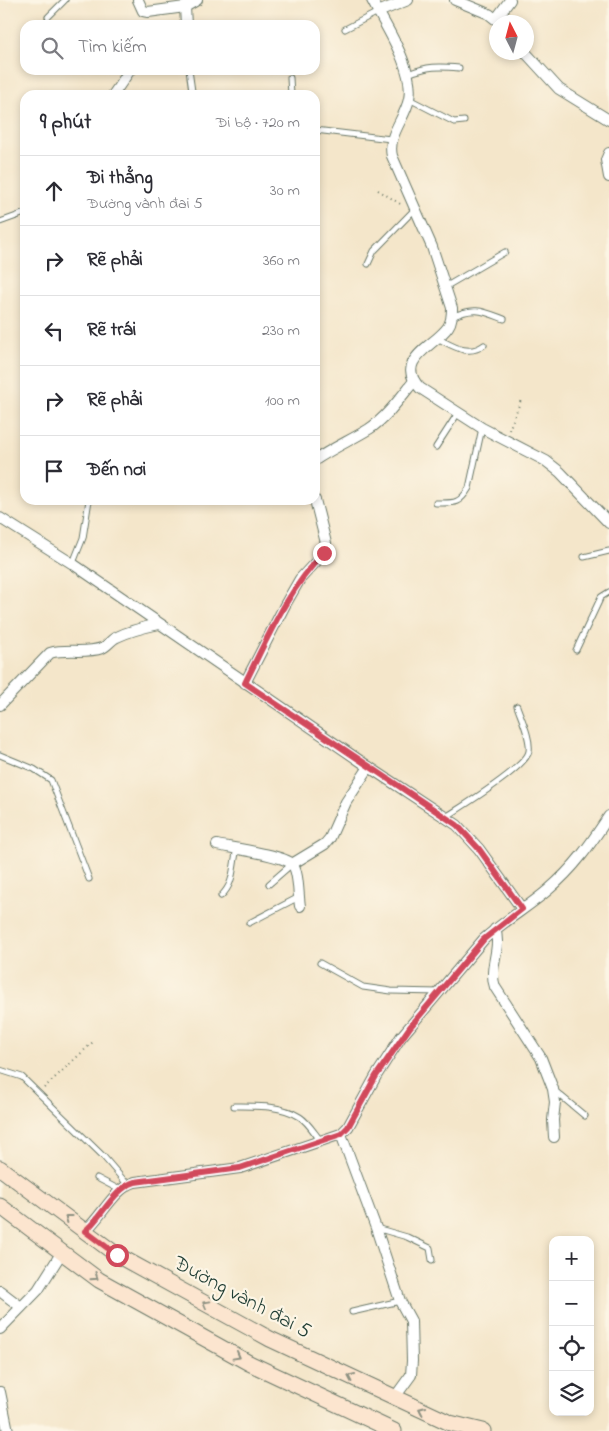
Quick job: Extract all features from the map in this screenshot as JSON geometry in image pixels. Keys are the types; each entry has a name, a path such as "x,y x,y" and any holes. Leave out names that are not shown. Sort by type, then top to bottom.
{"main road":[{"name":"Đường vành đai 5","path":"0,1168 117,1255 270,1339 450,1423 483,1431"},
{"path":"0,1206 99,1280 249,1364 388,1430"}],"street":[{"path":"138,0 143,11 148,12 185,7 197,0"},
{"path":"372,0 408,74 409,99 391,139 392,156 414,211 432,247 452,308 449,326 416,356 411,374 414,381 420,388 482,428 546,461 560,472 609,523"},
{"path":"378,12 408,0"},
{"path":"455,0 489,16"},
{"path":"501,15 510,0"},
{"path":"185,7 186,20"},
{"path":"532,60 558,89 609,120"},
{"path":"116,90 127,75"},
{"path":"609,153 606,160 609,177"},
{"path":"320,456 370,428 385,415 414,381"},
{"path":"245,683 300,579 324,553 326,543 316,505"},
{"path":"0,518 72,564 445,818 468,836 522,909"},
{"path":"0,705 50,653 61,650 91,651 104,648 115,638 133,630 159,624"},
{"path":"292,864 325,844 330,838 346,802 369,767"},
{"path":"85,1231 98,1219 123,1187 135,1182 228,1171 341,1134 348,1127 376,1076 402,1037 439,992 484,939 548,891 581,858 609,816"},
{"path":"217,845 275,856 292,864 296,871 299,901"},
{"path":"495,929 498,942 492,980 536,1048 553,1089 555,1102 554,1137"},
{"path":"341,1134 376,1228 400,1301 411,1321 411,1376 395,1397"},
{"path":"0,1328 38,1290 62,1252"},
{"path":"0,1291 21,1307"},
{"path":"0,1392 8,1431"}],"lane":[{"path":"48,17 65,0"},
{"path":"345,29 378,12"},
{"path":"408,74 435,66 459,68"},
{"path":"190,75 192,90"},
{"path":"290,78 291,90"},
{"path":"409,99 454,122 464,121"},
{"path":"320,131 391,139"},
{"path":"368,264 374,251 414,211"},
{"path":"0,222 20,215"},
{"path":"445,288 505,252"},
{"path":"452,317 463,311 478,310 504,319"},
{"path":"437,338 461,350 473,351 484,346"},
{"path":"436,447 458,412"},
{"path":"436,503 454,503 465,496 469,488 482,428"},
{"path":"72,564 83,538 88,505"},
{"path":"584,557 609,551"},
{"path":"576,650 601,597 609,592"},
{"path":"445,818 515,770 526,758 530,750 517,706"},
{"path":"0,755 34,769 51,780 89,879"},
{"path":"221,896 232,881 237,849"},
{"path":"268,884 292,864"},
{"path":"248,924 299,901"},
{"path":"320,963 363,987 391,991 439,992"},
{"path":"0,1070 22,1076 103,1156 123,1187"},
{"path":"553,1089 585,1116"},
{"path":"234,1106 261,1106 279,1109 302,1118 321,1142"},
{"path":"97,1178 123,1187"},
{"path":"376,1228 423,1244 430,1248 432,1260"},
{"path":"352,1312 400,1301"}],"path":[{"path":"378,190 414,211"},
{"path":"506,439 521,400"},
{"path":"38,1092 93,1042"}],"route":[{"path":"117,1255 85,1231 98,1219 126,1184 228,1171 341,1134 348,1127 376,1076 410,1027 484,939 522,909 479,849 457,825 245,683 300,579 324,553"}]}
